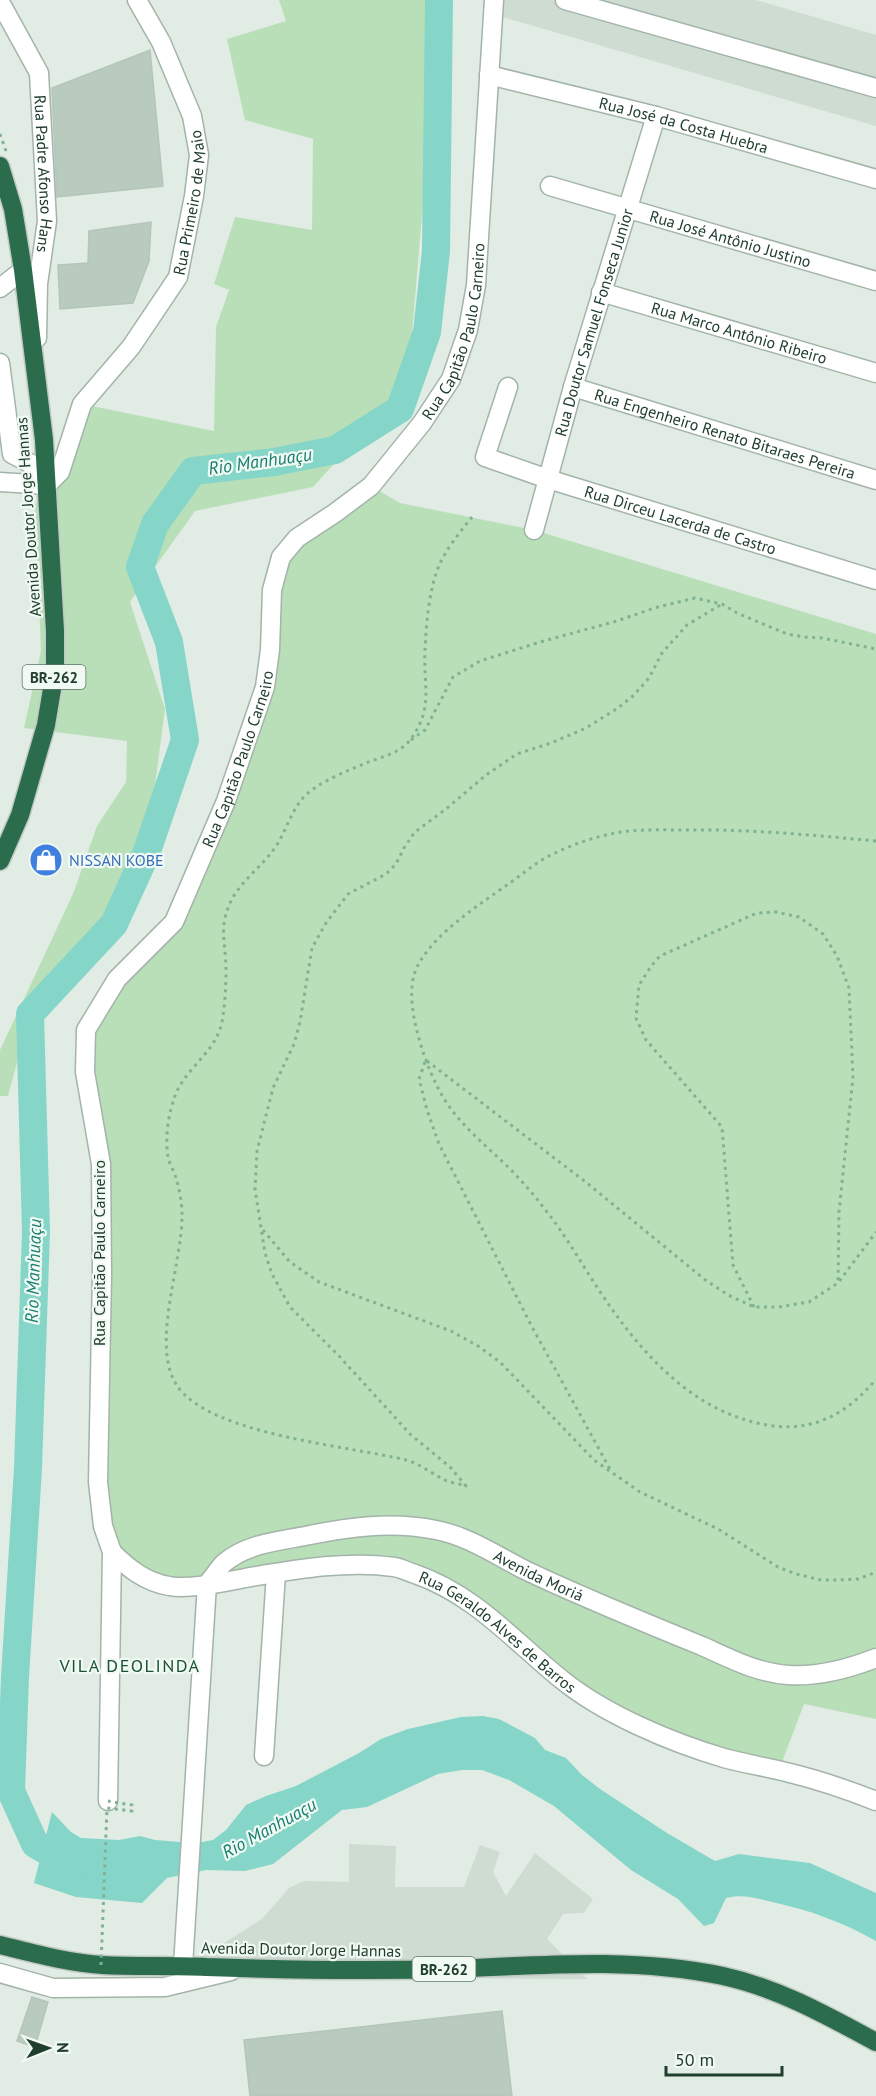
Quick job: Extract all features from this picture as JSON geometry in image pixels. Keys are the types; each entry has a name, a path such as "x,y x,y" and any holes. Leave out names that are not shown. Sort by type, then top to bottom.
{"highway":[{"name":"Avenida Doutor Jorge Hannas","path":"0,166 13,209 38,390 47,478 55,671 46,725 20,815 0,861"},
{"name":"Avenida Doutor Jorge Hannas","path":"0,1945 62,1960 101,1965 374,1971 590,1964 667,1966 723,1976 768,1988 876,2042"}],"street":[{"name":"Rua Primeiro de Maio","path":"47,478 60,472 82,404 131,347 178,277 194,196 199,155 192,116 161,42 137,0"},
{"name":"Rua Capitão Paulo Carneiro","path":"112,1551 103,1526 99,1482 101,1164 85,1072 86,1030 117,979 174,922 226,801 265,687 270,650 272,590 281,557 297,538 371,486 422,423 451,379 468,330 476,285 494,0"},
{"path":"565,0 876,88"},
{"name":"Rua Padre Afonso Hans","path":"0,2 39,74 47,221 38,284 38,390"},
{"name":"Rua José da Costa Huebra","path":"489,75 656,116 876,179"},
{"name":"Rua Doutor Samuel Fonseca Junior","path":"534,530 573,387 656,116"},
{"name":"Rua José Antônio Justino","path":"550,186 876,281"},
{"path":"0,288 23,270"},
{"name":"Rua Marco Antônio Ribeiro","path":"601,292 876,373"},
{"path":"0,363 12,454 47,478"},
{"name":"Rua Dirceu Lacerda de Castro","path":"508,387 485,457 548,479 876,580"},
{"name":"Rua Engenheiro Renato Bitaraes Pereira","path":"573,387 876,480"},
{"path":"0,482 47,478"},
{"name":"Avenida Moriá","path":"207,1584 225,1563 252,1547 353,1526 411,1526 438,1530 472,1542 528,1571 638,1621 771,1673 801,1676 826,1673 876,1658"},
{"path":"108,1801 112,1551"},
{"name":"Rua Geraldo Alves de Barros","path":"112,1551 126,1566 141,1577 169,1587 353,1565 395,1567 429,1579 467,1599 562,1680 609,1711 662,1735 723,1758 792,1773 876,1801"},
{"path":"264,1756 276,1573"},
{"path":"183,1966 207,1584"},
{"path":"53,1988 62,1960"},
{"path":"0,1973 53,1988 165,1987 242,1968"}],"path":[{"path":"410,741 423,717 427,696 425,654 429,612 438,567 471,517"},
{"path":"722,604 687,624 662,653 649,678 618,708 586,728 517,754 486,775 415,832 396,864 386,874 348,894 331,916 312,948 300,1022 294,1044 273,1088 257,1151 255,1189 265,1253 272,1274 291,1307 411,1435 450,1467 466,1486 446,1481 409,1461 235,1423 200,1406 178,1388 166,1357 165,1338 176,1270 182,1211 175,1176 168,1159 169,1120 174,1097 181,1080 211,1047 221,1026 226,967 225,914 234,892 277,845 288,819 303,798 313,788 391,754 425,730 453,677 480,661 654,608 695,598 722,604 737,614 787,634 804,638 822,638 876,649"},
{"path":"876,842 788,833 709,830 622,832 576,843 533,864 452,926 424,957 415,972 412,998 426,1060 437,1087 451,1109 466,1128 506,1165 542,1205 628,1332 653,1361 691,1393 745,1420 795,1427 814,1425 833,1417 853,1403 876,1378"},
{"path":"754,1307 733,1265 722,1127 646,1040 636,1017 639,985 660,956 757,913 776,912 799,917 823,934 837,956 849,988 853,1077 839,1212 838,1283"},
{"path":"426,1060 419,1079 439,1144 531,1326 614,1474"},
{"path":"426,1060 587,1183 704,1279 728,1295 754,1307 779,1307 809,1302 838,1283 876,1232"},
{"path":"262,1229 290,1262 319,1282 451,1331 478,1346 500,1362 594,1460 640,1492 718,1529 778,1567 796,1574 815,1579 836,1580 858,1579 876,1572"},
{"path":"101,1965 107,1808 132,1810 132,1805 108,1801"}],"shaded area":[{"path":"494,0 756,0 876,35 876,126 493,14"},
{"path":"349,1844 396,1846 395,1887 464,1887 480,1845 500,1852 493,1872 506,1896 535,1853 593,1899 584,1913 563,1914 547,1939 587,1979 172,1976 262,1919 289,1888 304,1881 349,1882"}],"green space":[{"path":"279,0 429,0 429,130 408,383 313,487 195,511 130,602 165,709 146,854 114,924 30,1014 8,1096 0,1096 0,1050 73,894 97,826 126,782 127,741 24,728 41,651 35,504 60,472 82,404 214,431 216,327 229,290 214,284 235,217 312,230 313,139 245,120 227,39 286,21"},
{"path":"371,486 400,503 534,530 876,634 876,1719 804,1704 779,1770 609,1711 509,1633 395,1567 207,1584 141,1577 103,1526 102,1274 86,1030 174,922 265,687 281,557"}],"water":[{"path":"483,1716 499,1719 535,1738 545,1750 566,1758 600,1789 715,1861 739,1854 810,1863 876,1893 876,1941 838,1922 812,1913 743,1896 726,1898 714,1923 704,1926 678,1899 631,1870 554,1806 509,1780 482,1770 462,1770 438,1774 367,1807 342,1810 273,1864 245,1871 206,1870 167,1878 142,1903 76,1897 34,1883 52,1812 71,1832 81,1838 119,1840 140,1836 180,1842 213,1840 226,1830 246,1805 296,1786 381,1739 408,1729 461,1717"}],"building":[{"path":"150,50 163,186 57,197 52,88"},
{"path":"151,222 149,261 133,303 60,309 58,265 88,263 89,231"},
{"path":"32,1997 48,2002 35,2047 17,2041"},
{"path":"502,2011 512,2096 250,2096 244,2040"}],"waterway":[{"name":"Rio Manhuaçu","path":"77,1866 35,1844 11,1791 15,1677 28,1468 36,1231 30,1014 114,924 146,854 185,740 169,642 140,567 155,524 193,471 274,462 335,450 400,409 427,332 436,251 439,0"}],"place":[{"name":"NISSAN KOBE","path":"46,860"}],"district":[{"name":"VILA DEOLINDA","path":"130,1665"}]}
